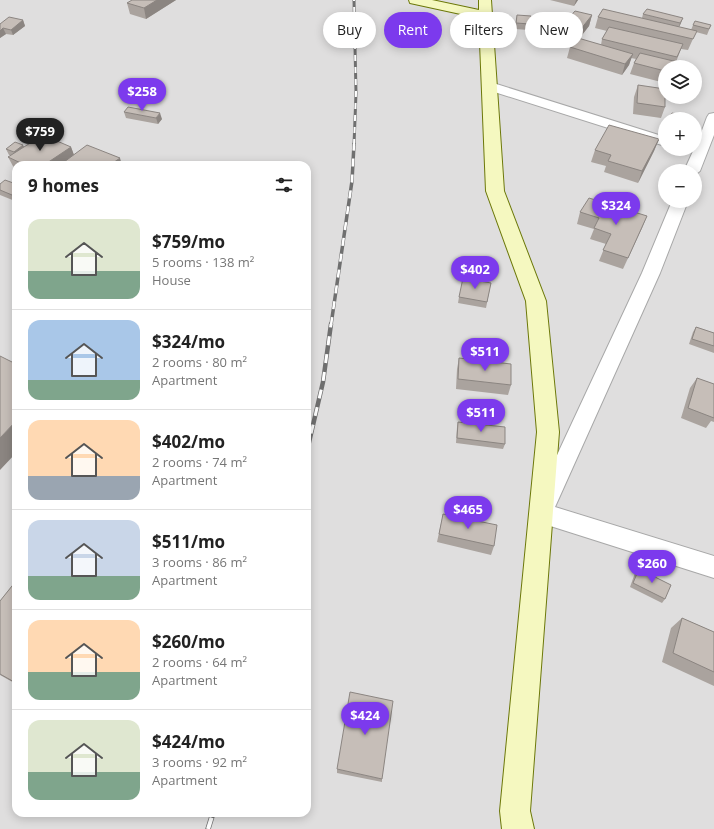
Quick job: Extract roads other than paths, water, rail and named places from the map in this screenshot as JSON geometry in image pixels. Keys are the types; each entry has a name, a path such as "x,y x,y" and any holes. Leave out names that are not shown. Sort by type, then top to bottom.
{"street":[{"path":"415,0 486,8 495,190 536,302 548,432 515,811 518,829"},
{"path":"490,86 658,140"},
{"path":"702,136 714,116"},
{"path":"702,153 714,156"},
{"path":"540,513 651,273 677,208"},
{"path":"540,513 714,567"}],"railway":[{"path":"354,0 356,93 354,145"},
{"path":"331,325 352,181 354,144"},
{"path":"311,434 323,382 331,324"},
{"path":"208,829 212,817"}]}
